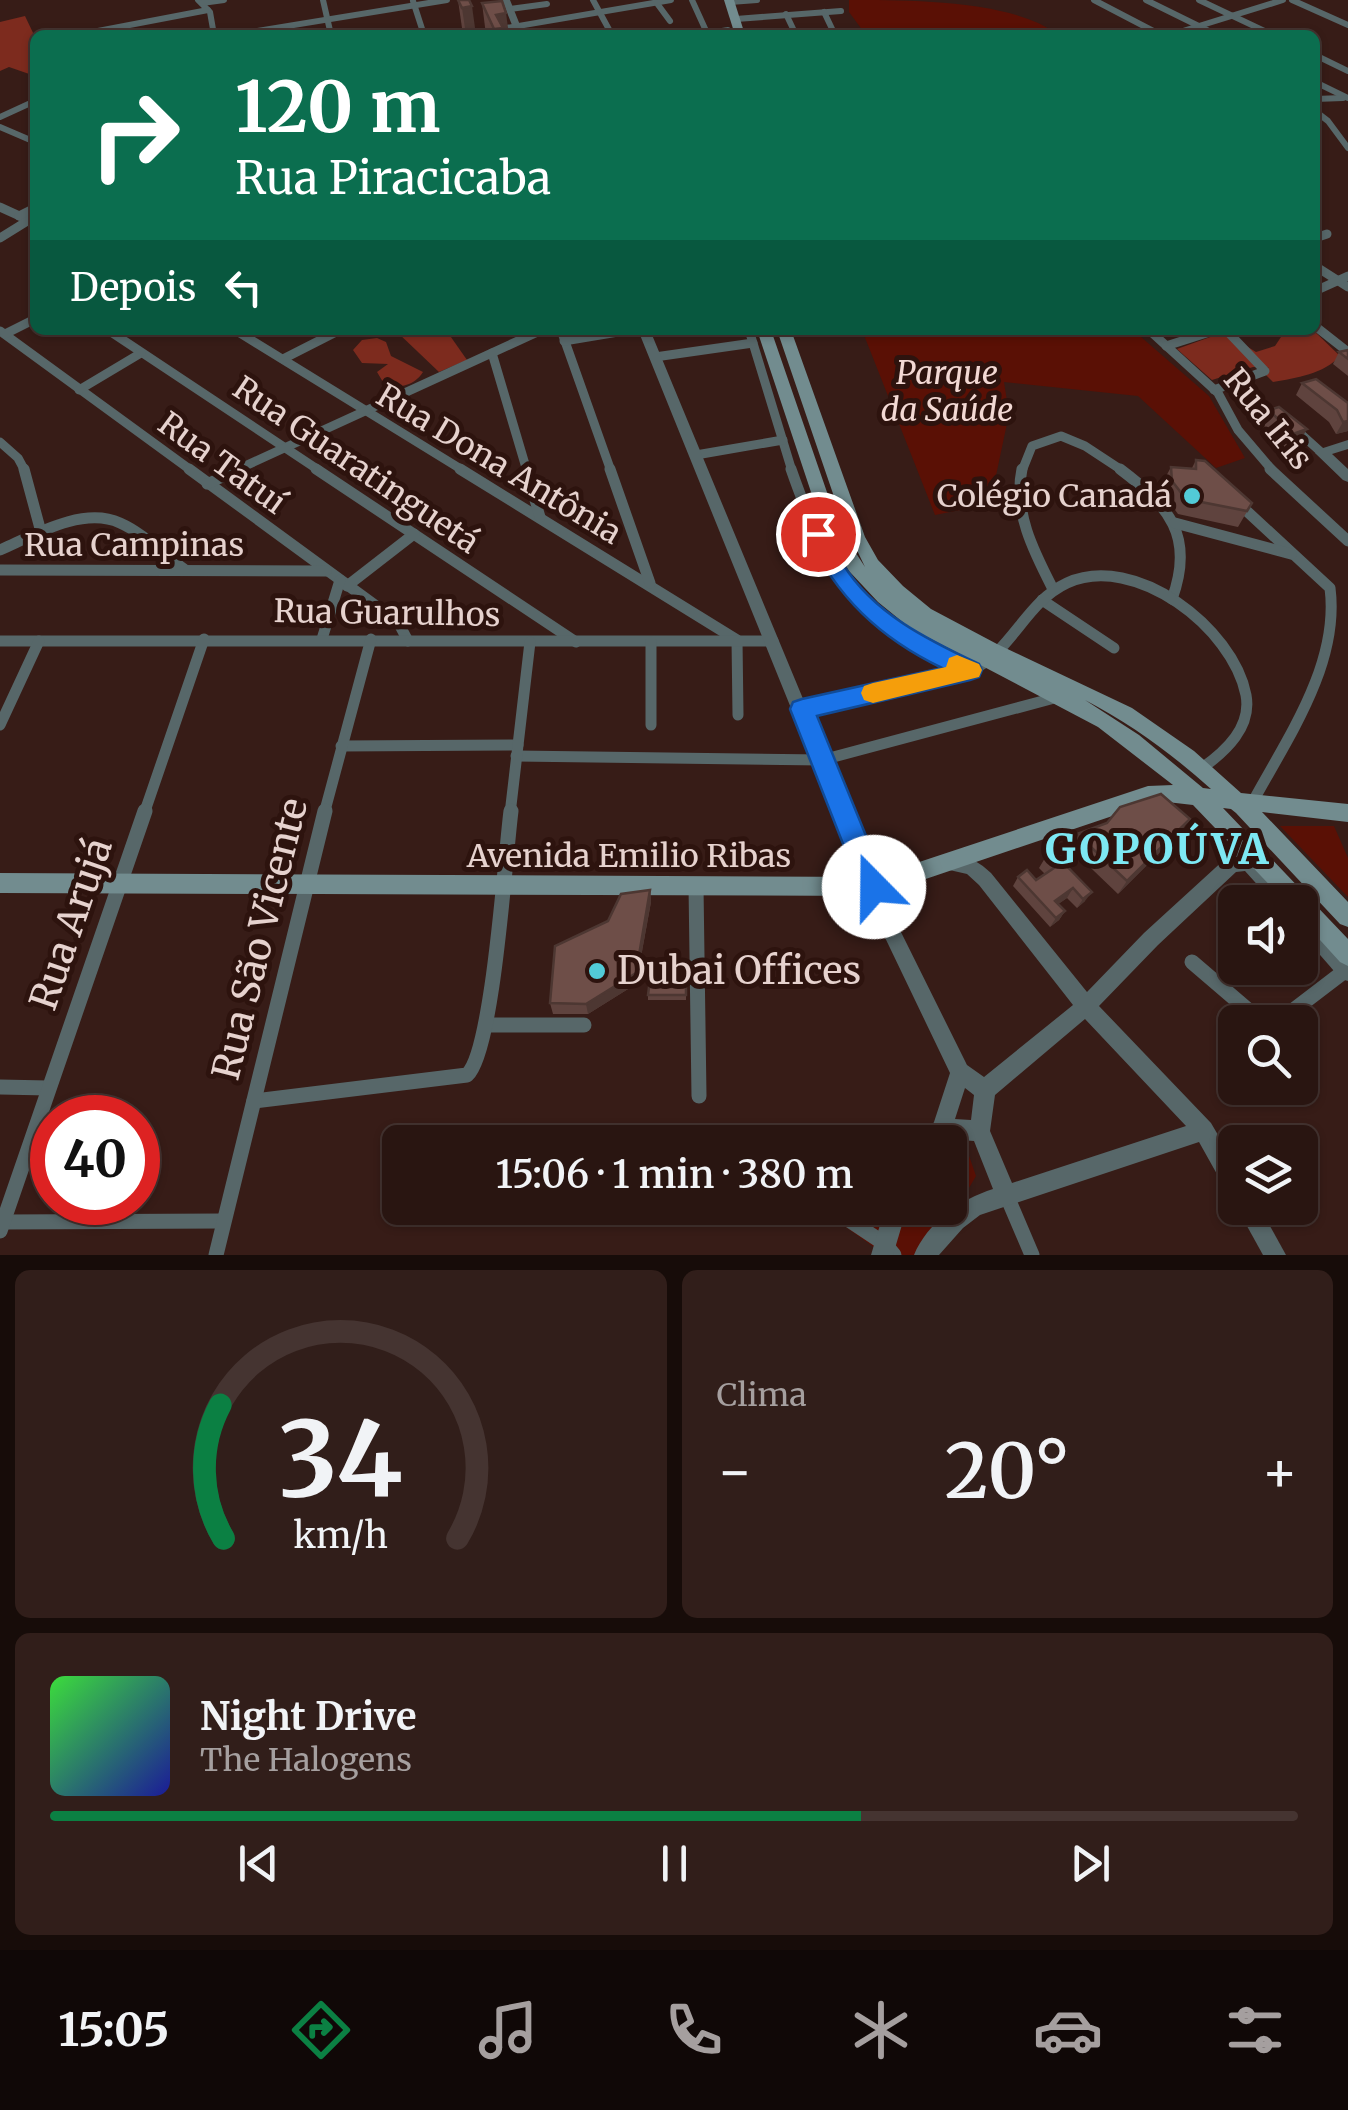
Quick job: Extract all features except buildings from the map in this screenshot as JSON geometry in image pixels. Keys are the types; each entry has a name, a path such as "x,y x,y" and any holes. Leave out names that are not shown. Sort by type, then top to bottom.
{"main road":[{"path":"726,1 739,30"},
{"path":"726,1 729,30"},
{"path":"1282,885 1172,771 1104,720 1062,696 984,660 948,642 889,606 843,554 763,339 786,337 866,554 912,603 984,660 1126,713 1246,804 1348,917"},
{"path":"878,897 898,879 1148,795 1194,796 1346,817"},
{"name":"Avenida Emilio Ribas","path":"0,883 696,886 878,897"},
{"path":"1318,927 1347,966"}],"street":[{"path":"96,30 224,0"},
{"path":"323,0 330,30"},
{"path":"263,30 447,0"},
{"path":"593,0 609,30"},
{"path":"522,30 641,2 671,0"},
{"path":"692,0 707,30"},
{"path":"726,1 757,0"},
{"path":"1094,0 1151,30"},
{"path":"1146,0 1207,30"},
{"path":"1200,0 1262,30"},
{"path":"1186,30 1283,0"},
{"path":"1292,0 1348,25"},
{"path":"656,2 670,22"},
{"path":"414,3 422,30"},
{"path":"203,4 212,30"},
{"path":"518,30 508,5 547,4"},
{"path":"736,19 841,11"},
{"path":"824,12 833,30"},
{"path":"786,14 794,30"},
{"path":"562,19 567,30"},
{"path":"1320,57 1348,71"},
{"path":"1320,84 1348,97"},
{"path":"1320,100 1348,97"},
{"path":"0,117 30,102"},
{"path":"1320,115 1348,148"},
{"path":"0,126 30,140"},
{"path":"22,136 30,132"},
{"path":"0,207 28,220"},
{"path":"0,238 28,220"},
{"path":"1320,236 1327,234"},
{"path":"1320,268 1343,279 1348,287"},
{"path":"3,332 30,321"},
{"path":"1320,330 1348,352"},
{"name":"Rua Tatuí","path":"3,332 398,622 408,641"},
{"path":"1330,338 1348,332"},
{"name":"Rua Guaratinguetá","path":"115,335 576,642"},
{"name":"Rua Dona Antônia","path":"244,335 737,640"},
{"path":"321,335 325,337"},
{"path":"283,359 329,335"},
{"path":"207,484 531,335"},
{"path":"562,335 650,584"},
{"path":"646,335 878,897 960,1072 985,1090"},
{"name":"Rua Iris","path":"1154,335 1214,390 1255,452 1348,541"},
{"path":"1166,346 1200,335"},
{"path":"1214,390 1265,371 1231,335"},
{"path":"655,357 763,339 783,440 818,534 846,586 893,629 946,659 984,660"},
{"path":"78,390 141,353"},
{"path":"492,353 540,517"},
{"path":"1283,417 1348,477"},
{"path":"1053,589 1031,542 1019,496 1023,460 1040,440 1061,436 1094,452 1151,494 1174,523 1184,556 1172,600"},
{"path":"696,455 783,440"},
{"path":"0,442 12,448 23,464 41,532"},
{"path":"1322,453 1348,444"},
{"path":"1232,498 1337,598 1336,632 1325,680 1246,804"},
{"path":"0,550 41,532 93,518 108,518 184,570"},
{"path":"1174,523 1296,556"},
{"path":"322,639 344,583 414,534"},
{"name":"Rua Campinas","path":"0,570 328,571"},
{"path":"802,709 951,675 984,660 1053,589 1099,575 1135,584 1172,600 1230,649 1245,677 1248,690 1240,732 1202,768"},
{"path":"1042,600 1114,648"},
{"name":"Rua Arujá","path":"1,1226 204,638"},
{"name":"Rua São Vicente","path":"216,1255 371,639"},
{"path":"737,640 738,715"},
{"name":"Rua Guarulhos","path":"0,641 774,641"},
{"path":"0,725 39,641"},
{"path":"254,1100 467,1075 476,1067 486,1025 504,884 530,642"},
{"path":"651,642 651,724"},
{"path":"946,659 951,675"},
{"path":"341,746 822,760 1062,696"},
{"path":"1194,796 1268,885"},
{"path":"986,878 983,859 1002,845"},
{"path":"1032,1255 980,1131 985,1090 1086,1006 1151,938 1232,864 1248,863"},
{"path":"938,864 964,864 986,878 1086,1006 1204,1130 1218,1154"},
{"path":"696,886 699,1096"},
{"path":"1299,1005 1347,966 1318,938"},
{"path":"1192,962 1242,1005"},
{"path":"486,1025 584,1025"},
{"path":"941,1125 960,1072"},
{"path":"0,1087 48,1088"},
{"path":"925,1255 954,1220 1006,1194 1204,1130"},
{"path":"967,1132 980,1131"},
{"path":"1,1226 223,1221"},
{"path":"853,1225 887,1251 892,1225"},
{"path":"1258,1225 1275,1255"}],"green space":[{"path":"849,0 960,4 1015,15 1050,30 862,30 849,12"},
{"name":"Parque da Saúde","path":"864,335 1139,335 1209,396 1245,458 1216,468 1138,396 1004,382 1009,414 990,504 935,515"},
{"path":"1280,826 1334,826 1348,858 1348,897"},
{"path":"967,1150 976,1176 967,1191"},
{"path":"843,1225 945,1225 921,1255 885,1255"}],"shaded area":[{"path":"25,16 32,30 30,74 9,67 0,71 0,22"},
{"path":"400,335 450,335 467,360 439,372"},
{"path":"1216,335 1229,335 1256,352 1275,346 1281,337 1318,335 1340,356 1318,371 1291,379 1273,382 1261,370 1269,367 1253,367 1212,380 1177,349"},
{"path":"377,338 386,342 391,356 423,372 416,380 386,387 377,372 388,364 362,363 353,350 362,340"}],"slow traffic":[{"path":"873,693 970,670 957,664"}],"place":[{"name":"Colégio Canadá","path":"1192,496"},
{"name":"Dubai Offices","path":"597,971"}],"district":[{"name":"GOPOÚVA","path":"1158,849"}],"route":[{"path":"818,534 834,569 863,604 918,646 970,670 802,709 874,887"}]}
